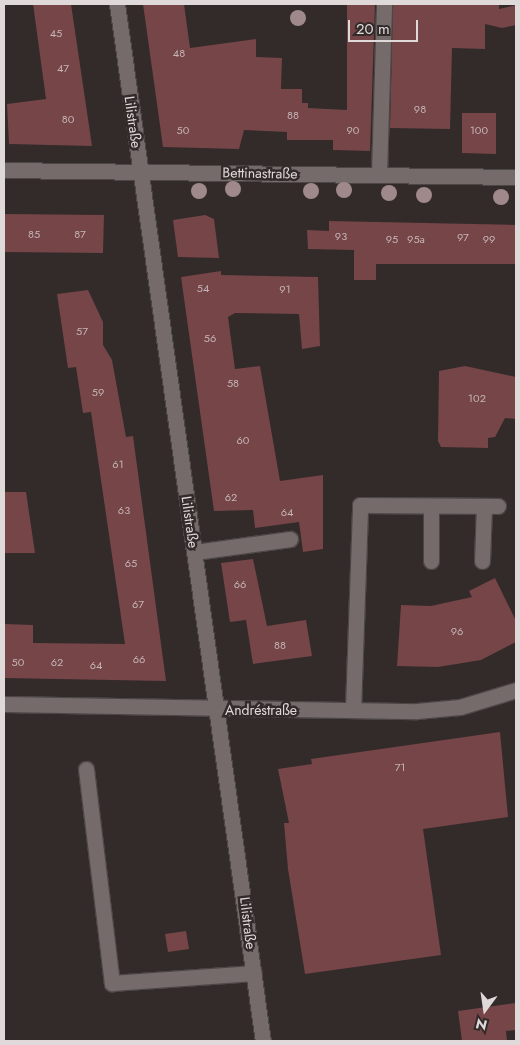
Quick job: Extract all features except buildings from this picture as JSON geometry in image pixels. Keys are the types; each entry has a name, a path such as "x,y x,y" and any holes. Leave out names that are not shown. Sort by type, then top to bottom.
{"street":[{"name":"Lilistraße","path":"117,4 219,710 263,1041"},
{"path":"379,175 384,4"},
{"name":"Bettinastraße","path":"4,170 516,177"},
{"path":"353,710 360,505 491,506 482,562"},
{"path":"431,561 432,506"},
{"path":"195,552 290,539"},
{"name":"Andréstraße","path":"4,704 219,710 353,710 460,707 516,691"},
{"path":"86,768 112,983 254,973"}]}
